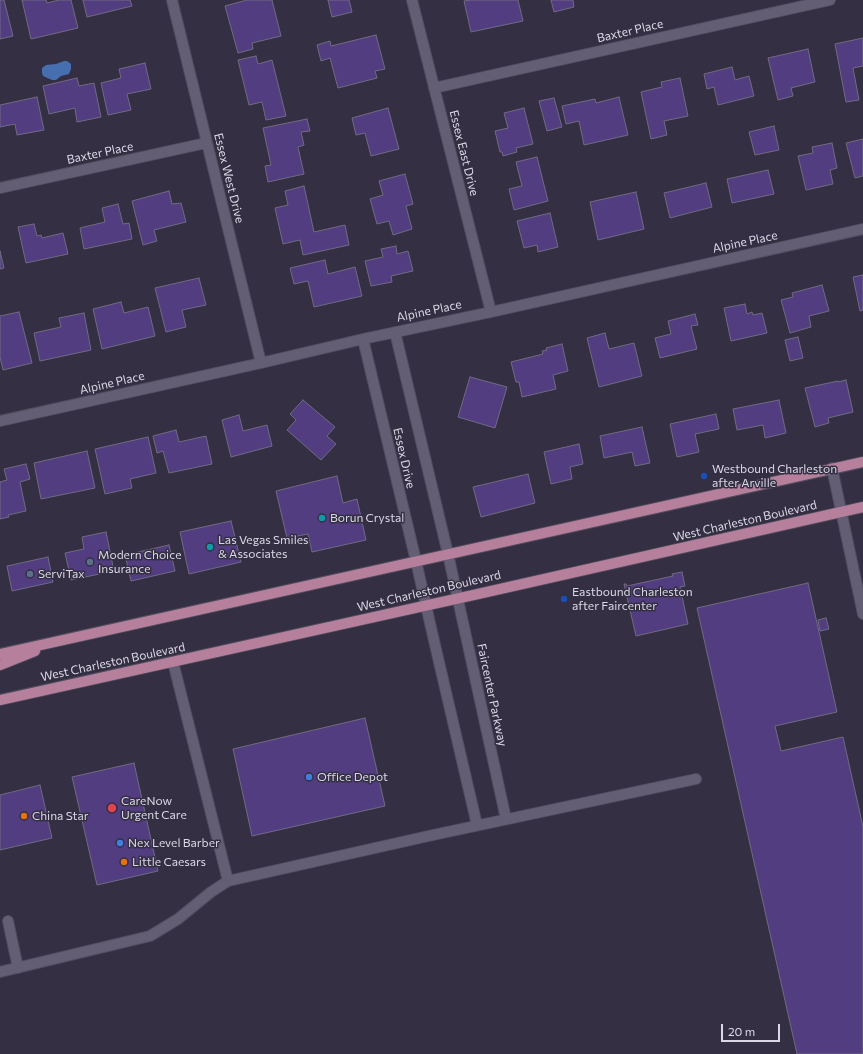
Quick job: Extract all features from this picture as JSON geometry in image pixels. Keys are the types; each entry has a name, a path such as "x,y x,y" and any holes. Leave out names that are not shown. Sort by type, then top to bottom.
{"main road":[{"path":"0,654 863,462"},
{"name":"West Charleston Boulevard","path":"0,700 863,507"},
{"path":"0,665 67,639"}],"street":[{"name":"Essex West Drive","path":"172,0 260,363"},
{"name":"Essex East Drive","path":"412,0 491,312"},
{"name":"Baxter Place","path":"434,88 830,0"},
{"name":"Baxter Place","path":"0,188 206,143"},
{"name":"Alpine Place","path":"0,421 363,339 863,230"},
{"name":"Essex Drive","path":"395,332 452,576"},
{"name":"Essex Drive","path":"363,339 426,605"},
{"path":"832,468 863,614"},
{"name":"Faircenter Parkway","path":"452,576 506,819"},
{"path":"426,605 477,826"},
{"path":"173,662 228,881"},
{"path":"0,972 150,936 178,919 211,892 228,881 506,819 696,779"},
{"path":"8,921 18,968"}],"water":[{"path":"64,61 71,64 69,74 61,76 56,80 43,76 42,68 46,65"}],"building":[{"path":"0,0 4,0 13,36 0,39"},
{"path":"22,0 46,0 47,3 59,0 71,0 78,28 31,39"},
{"path":"83,0 130,0 132,6 87,17"},
{"path":"247,0 272,0 281,36 252,43 253,49 238,53 225,6"},
{"path":"328,0 349,0 352,12 332,17"},
{"path":"518,0 523,21 471,32 464,1"},
{"path":"551,0 573,0 574,7 554,12"},
{"path":"376,35 385,69 375,71 377,78 338,88 330,58 321,61 317,45 330,41 331,46"},
{"path":"863,38 863,66 853,68 859,100 846,102 835,44"},
{"path":"808,49 815,82 791,88 793,96 778,100 768,58"},
{"path":"256,56 258,64 272,60 286,116 266,120 262,102 249,105 238,60"},
{"path":"145,63 151,89 127,94 131,110 108,115 101,83 121,78 119,69"},
{"path":"732,67 735,80 749,76 754,96 718,105 714,87 707,89 704,74"},
{"path":"77,78 79,86 94,83 101,117 77,122 75,108 49,114 43,86"},
{"path":"680,78 688,116 664,121 667,135 651,139 641,92 662,87 661,82"},
{"path":"37,97 44,130 17,135 15,124 0,127 0,105"},
{"path":"619,97 628,135 584,145 579,121 566,124 562,106 595,99 596,103"},
{"path":"554,98 562,127 547,131 539,101"},
{"path":"388,108 399,149 371,156 365,133 356,135 352,118"},
{"path":"524,108 533,144 516,148 517,152 503,156 502,152 500,152 495,131 508,128 504,113"},
{"path":"307,119 310,131 301,132 304,145 298,147 304,174 268,182 265,166 271,165 263,128"},
{"path":"774,126 779,150 755,155 749,132"},
{"path":"863,139 863,176 855,178 846,143"},
{"path":"832,143 837,168 830,170 833,184 806,190 798,156 813,153 812,147"},
{"path":"537,157 548,201 514,210 509,189 522,186 516,162"},
{"path":"768,170 774,194 732,203 727,179"},
{"path":"405,174 413,204 406,206 412,229 393,235 389,221 377,224 370,199 383,195 379,181"},
{"path":"706,183 712,207 670,218 664,193"},
{"path":"304,186 314,232 345,225 349,245 303,255 300,240 283,244 275,208 288,205 285,191"},
{"path":"169,191 172,204 181,203 186,222 154,230 157,241 143,245 132,201"},
{"path":"636,192 644,229 598,240 590,202"},
{"path":"118,204 123,224 129,223 132,239 84,249 80,228 105,222 102,208"},
{"path":"550,213 558,247 538,252 537,245 524,248 517,221"},
{"path":"34,224 37,236 41,235 42,238 63,233 68,254 26,263 18,227"},
{"path":"396,246 397,254 408,251 413,271 391,276 392,282 371,286 365,261 383,257 381,249"},
{"path":"0,251 4,268 0,269"},
{"path":"325,260 328,274 355,267 362,296 314,307 308,281 294,284 290,268"},
{"path":"863,275 863,310 860,311 853,277"},
{"path":"199,278 206,305 182,310 186,327 166,332 155,288"},
{"path":"822,285 829,311 809,316 811,327 790,333 781,300 793,297 792,293"},
{"path":"121,302 124,313 148,307 155,336 102,349 93,309"},
{"path":"745,304 747,314 752,312 753,315 762,313 767,333 731,341 724,308"},
{"path":"19,312 32,363 3,370 0,357 0,316"},
{"path":"84,313 91,350 40,361 34,333 61,327 59,318"},
{"path":"695,314 698,325 691,326 697,349 660,358 655,338 671,334 668,321"},
{"path":"605,333 609,349 634,343 642,376 599,387 587,338"},
{"path":"798,337 803,358 790,361 785,340"},
{"path":"562,344 568,371 553,375 556,389 522,397 519,382 516,382 511,362 543,354 542,351 547,350 546,348"},
{"path":"470,377 507,387 495,428 458,417"},
{"path":"846,380 853,412 828,418 829,423 815,427 805,388"},
{"path":"303,400 335,427 327,436 336,444 321,460 287,430 296,420 290,414"},
{"path":"779,400 786,433 765,438 763,425 737,430 733,409"},
{"path":"716,414 719,429 695,434 699,452 677,457 670,424"},
{"path":"239,415 243,431 267,425 272,446 231,457 222,420"},
{"path":"642,427 650,463 635,466 632,452 604,458 600,436"},
{"path":"176,430 179,442 206,436 212,464 169,473 163,451 157,453 153,436"},
{"path":"148,437 156,473 130,479 132,488 105,494 95,449"},
{"path":"579,444 583,464 570,467 572,479 551,484 544,452"},
{"path":"87,451 95,488 41,499 34,463"},
{"path":"26,464 30,479 20,482 26,511 8,515 9,517 0,519 0,482 7,480 4,469"},
{"path":"528,474 535,503 481,517 473,487"},
{"name":"Borun Crystal","path":"337,476 343,503 357,499 366,540 312,552 308,534 287,538 276,491"},
{"name":"Las Vegas Smiles & Associates","path":"231,521 241,562 189,574 180,532"},
{"name":"Modern Choice Insurance","path":"106,532 114,571 71,580 65,553 84,549 82,537"},
{"path":"169,545 175,571 131,581 125,555"},
{"name":"ServiTax","path":"48,557 53,582 12,591 7,566"},
{"path":"682,572 685,586 680,587 688,624 636,636 624,584 627,586 673,576 672,574"},
{"path":"808,583 837,712 775,726 781,751 843,737 863,827 863,1054 797,1054 697,608"},
{"path":"826,618 829,629 820,631 818,620"},
{"name":"Office Depot","path":"365,718 385,806 252,836 233,749"},
{"path":"134,763 158,871 97,885 72,777"},
{"name":"China Star","path":"40,785 52,838 0,850 0,795"}],"place":[{"name":"Westbound Charleston after Arville","path":"704,476"},
{"name":"Borun Crystal","path":"322,518"},
{"name":"Las Vegas Smiles & Associates","path":"210,547"},
{"name":"Modern Choice Insurance","path":"90,562"},
{"name":"ServiTax","path":"30,574"},
{"name":"Eastbound Charleston after Faircenter","path":"564,599"},
{"name":"Office Depot","path":"309,777"},
{"name":"CareNow Urgent Care","path":"112,808"},
{"name":"China Star","path":"24,816"},
{"name":"Nex Level Barber","path":"120,843"},
{"name":"Little Caesars","path":"124,862"}]}
